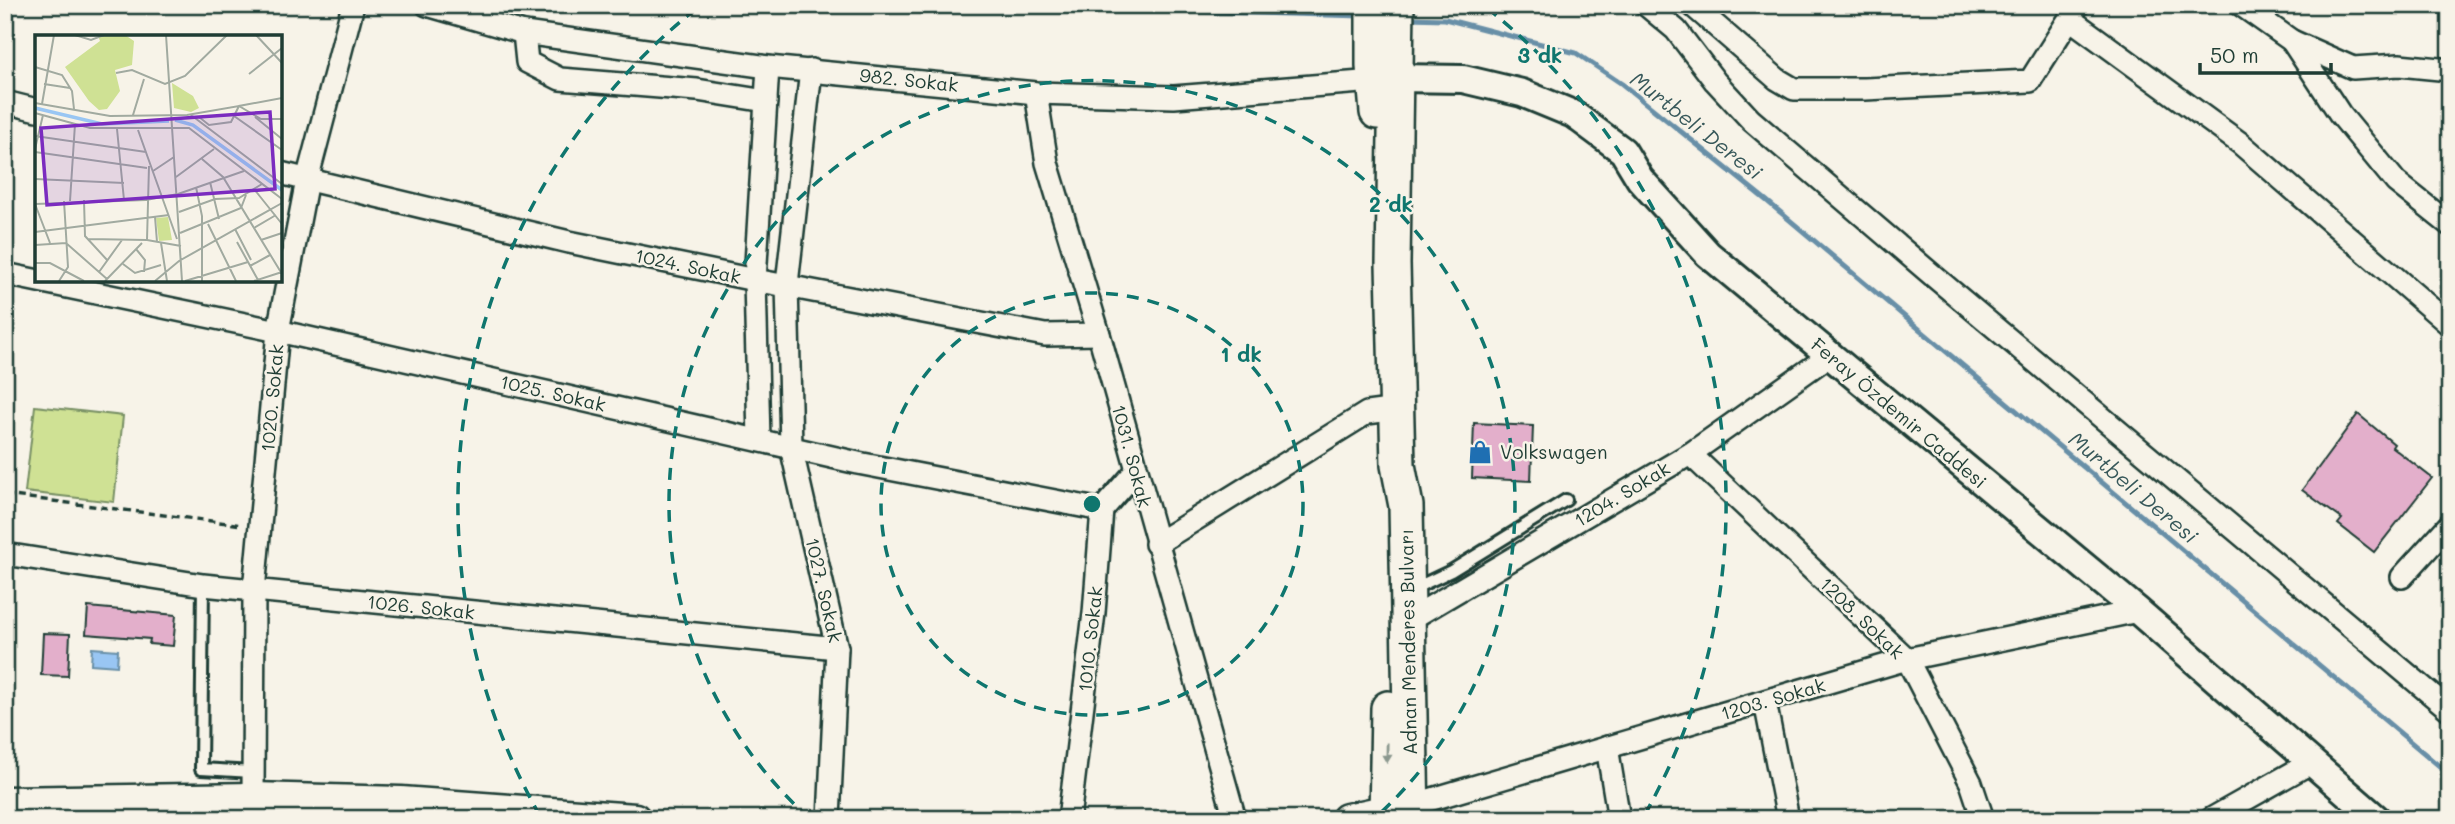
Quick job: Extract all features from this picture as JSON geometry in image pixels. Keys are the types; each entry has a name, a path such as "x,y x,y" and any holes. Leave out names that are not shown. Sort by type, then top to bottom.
{"main road":[{"name":"Adnan Menderes Bulvarı","path":"1373,5 1385,72 1398,465 1406,506 1407,606 1399,814"},
{"name":"Adnan Menderes Bulvarı","path":"1385,72 1397,5"},
{"name":"Adnan Menderes Bulvarı","path":"1398,465 1390,506 1399,814"},
{"path":"5,802 188,809 253,785 401,811 635,819"},
{"path":"1347,819 1399,814"}],"street":[{"name":"1020. Sokak","path":"253,785 254,590 278,331 307,180 353,5"},
{"name":"982. Sokak","path":"427,5 524,33 768,67 1036,93 1174,97 1385,72"},
{"path":"1646,5 1676,30 1714,80 1751,120 1788,153 2450,710"},
{"path":"1692,5 1777,79 1794,89 1865,89 2030,80 2074,12 2240,143 2450,325"},
{"path":"2241,5 2292,41 2353,68 2399,65 2450,69"},
{"path":"524,33 527,62 560,79 697,90 766,101"},
{"path":"2292,41 2340,114 2396,182 2450,225"},
{"path":"759,440 754,280 768,67"},
{"name":"1027. Sokak","path":"811,70 787,284 791,447 837,648 829,819"},
{"name":"Feray Özdemir Caddesi","path":"1385,72 1463,79 1522,93 1573,114 1623,152 1640,178 1708,254 2138,611 2377,819"},
{"name":"1031. Sokak","path":"1036,93 1047,163 1099,334 1235,819"},
{"path":"5,102 35,110"},
{"name":"1024. Sokak","path":"282,174 569,242 754,280 787,284 1045,335 1099,334"},
{"name":"1025. Sokak","path":"5,274 35,280"},
{"name":"1025. Sokak","path":"43,282 278,331 858,463 1102,510"},
{"name":"1204. Sokak","path":"1407,606 1690,454 1830,355"},
{"path":"1156,544 1367,412 1397,409"},
{"name":"1208. Sokak","path":"1690,454 1907,659 1971,783 1983,819"},
{"path":"1102,510 1136,471"},
{"name":"1010. Sokak","path":"1069,819 1094,613 1102,510"},
{"path":"2402,577 2450,524"},
{"name":"1026. Sokak","path":"5,554 203,585 837,648"},
{"name":"1203. Sokak","path":"1399,814 1607,747 1907,659 2138,611"},
{"path":"1765,702 1788,819"},
{"path":"1607,747 1619,819"},
{"path":"2211,819 2234,813 2312,762"}],"lane":[{"path":"1407,606 1451,571 1566,500"},
{"path":"203,585 201,769 253,785"}],"path":[{"path":"5,495 260,527"}],"green space":[{"path":"35,406 123,416 114,502 25,492"}],"water":[{"path":"92,648 118,650 117,666 91,664"}],"building":[{"path":"2358,414 2394,444 2392,447 2432,478 2374,552 2338,524 2342,519 2302,490"},
{"path":"1474,423 1533,426 1531,481 1472,478"},
{"path":"88,607 176,615 173,646 149,644 150,639 86,634"},
{"path":"43,633 70,634 68,676 41,675"}],"waterway":[{"name":"Murtbeli Deresi","path":"726,5 1100,12 1149,10 1363,16"},
{"name":"Murtbeli Deresi","path":"1408,18 1445,19 1576,53 1622,84 1767,201 2450,775"}],"place":[{"name":"Volkswagen","path":"1480,452"}]}
